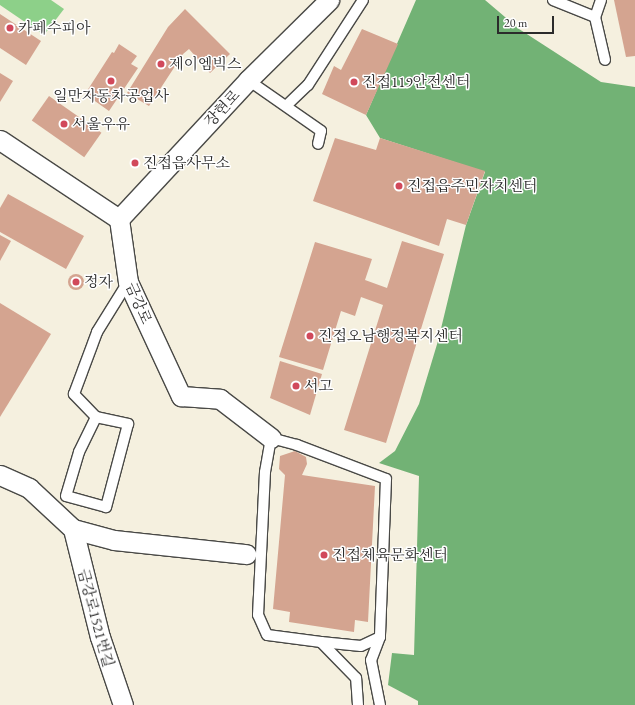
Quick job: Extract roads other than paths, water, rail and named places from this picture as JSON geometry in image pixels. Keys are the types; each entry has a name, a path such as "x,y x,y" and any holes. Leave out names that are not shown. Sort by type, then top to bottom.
{"street":[{"name":"장현로","path":"119,219 248,80 329,0"},
{"path":"0,140 119,219"},
{"name":"금강로","path":"119,219 128,282 181,396 220,399 271,438"},
{"path":"0,475 29,488 72,529 114,540 246,554"},
{"name":"금강로1521번길","path":"72,529 100,637 123,705"}],"lane":[{"path":"287,105 308,85 363,0"},
{"path":"553,0 595,17"},
{"path":"601,0 595,17 605,60"},
{"path":"248,80 287,105 321,131 318,144"},
{"path":"96,417 79,452 66,496 106,507 128,424 96,417 74,394 97,332 128,282"},
{"path":"380,637 362,646 267,635 258,615 265,472 271,438 297,445 386,479 380,637 370,660 380,705"},
{"path":"321,642 356,678 358,705"}],"place":[{"name":"카페수피아","path":"10,28"},
{"name":"제이엠빅스","path":"161,64"},
{"name":"일만자동차공업사","path":"111,81"},
{"name":"진접119안전센터","path":"354,82"},
{"name":"서울우유","path":"64,124"},
{"name":"진접읍사무소","path":"135,163"},
{"name":"진접읍주민자치센터","path":"399,186"},
{"name":"정자","path":"76,282"},
{"name":"진접오남행정복지센터","path":"310,336"},
{"name":"서고","path":"296,386"},
{"name":"진접체육문화센터","path":"324,555"}]}
